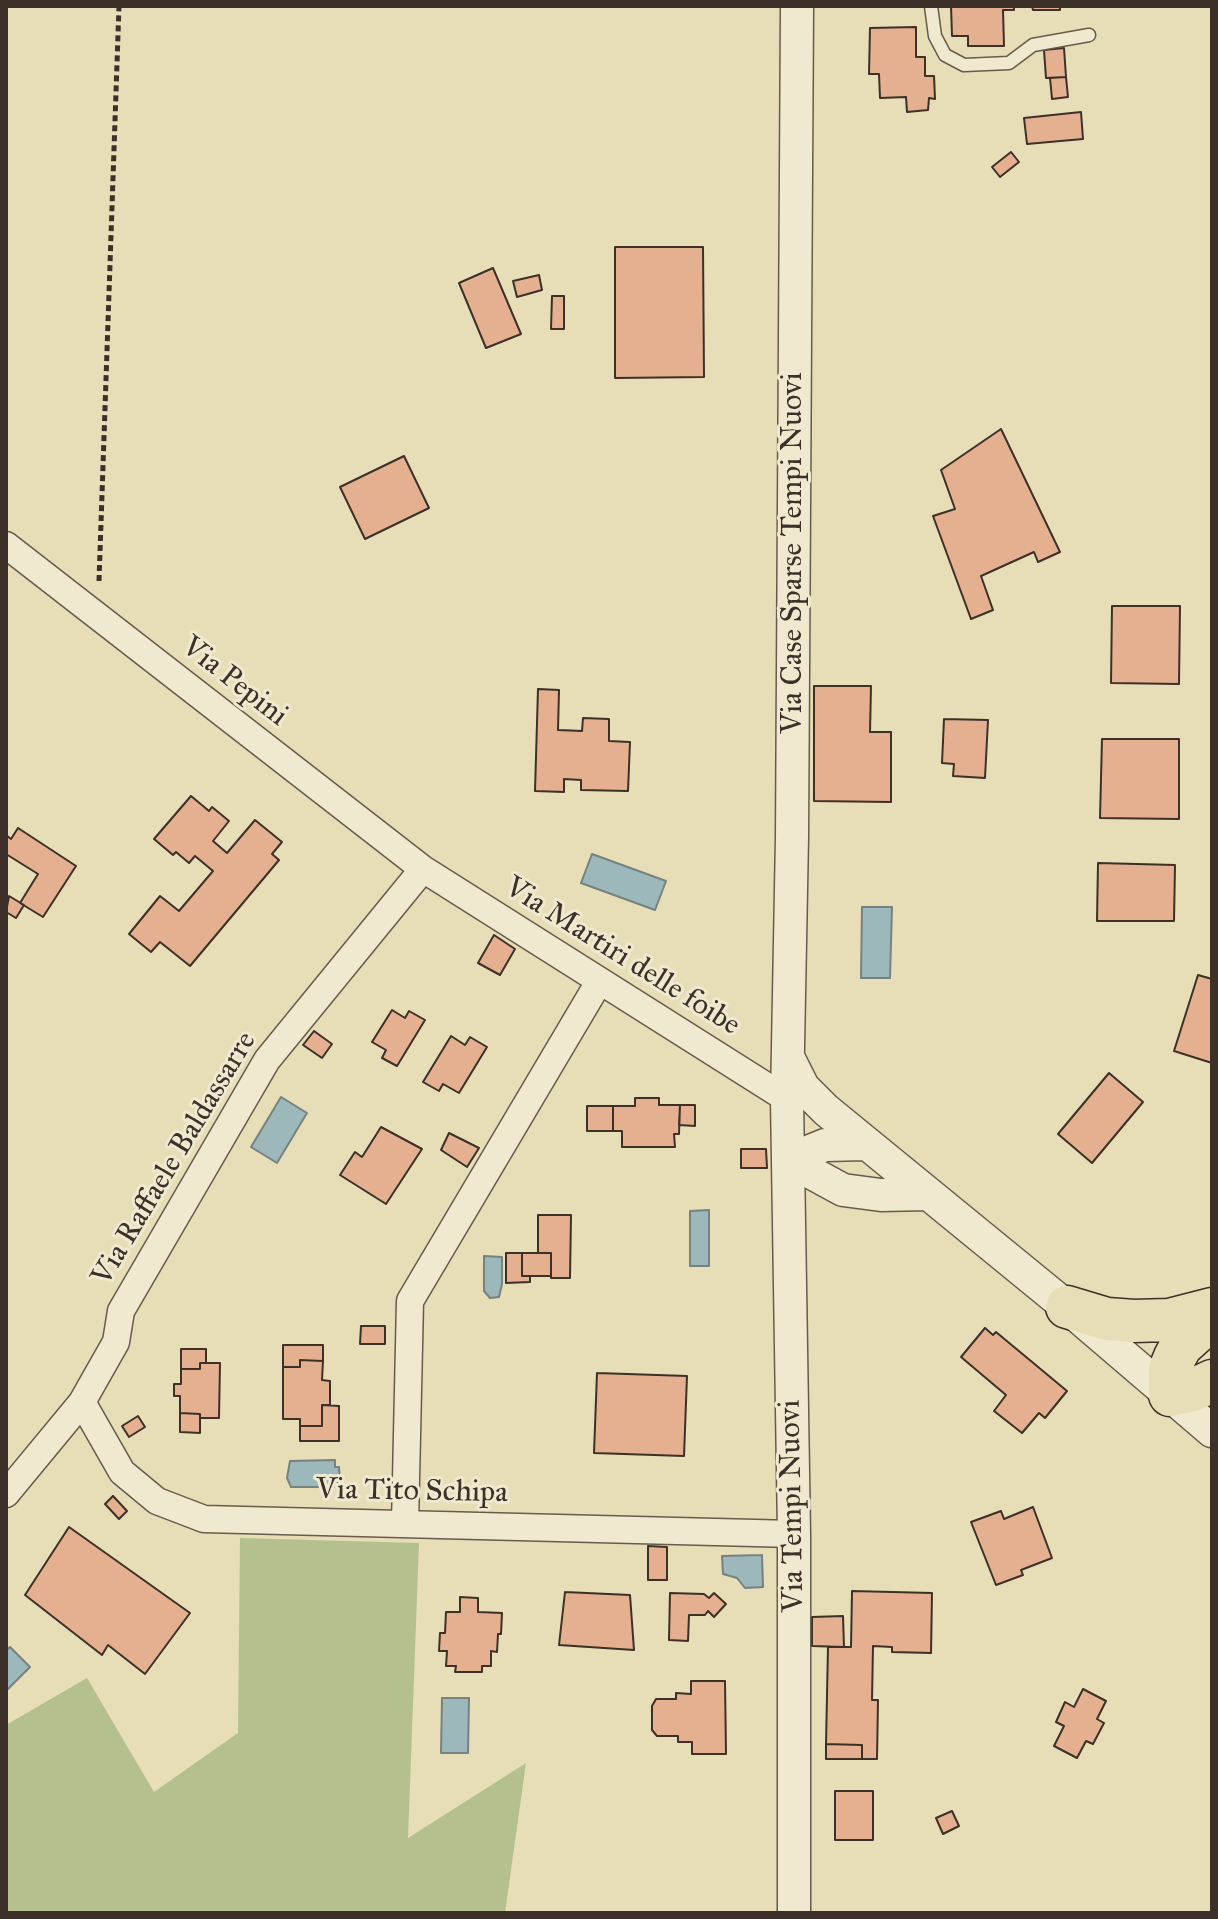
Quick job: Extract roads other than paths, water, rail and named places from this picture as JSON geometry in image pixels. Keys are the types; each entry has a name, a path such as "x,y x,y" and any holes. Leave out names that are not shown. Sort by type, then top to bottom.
{"highway":[{"path":"1067,1307 1107,1319 1134,1321 1169,1320 1212,1309"},
{"path":"1212,1318 1181,1346 1170,1369 1170,1395 1193,1390 1212,1381"}],"street":[{"name":"Via Case Sparse Tempi Nuovi","path":"787,1099 797,6"},
{"name":"Via Pepini","path":"6,545 423,869"},
{"name":"Via Martiri delle foibe","path":"423,869 787,1099"},
{"name":"Via Raffaele Baldassarre","path":"6,1494 82,1402 116,1342 121,1311 267,1060 423,869"},
{"path":"405,1524 410,1301 599,982"},
{"path":"788,1057 803,1087 865,1144 1067,1307 1212,1431"},
{"name":"Via Tempi Nuovi","path":"787,1099 794,1534 794,1913"},
{"path":"788,1160 825,1145 865,1144"},
{"path":"788,1160 843,1190 881,1195 927,1194"},
{"path":"790,1237 814,1205 843,1190"},
{"name":"Via Tito Schipa","path":"82,1402 122,1472 157,1501 204,1519 794,1534"}],"lane":[{"path":"931,6 935,36 945,55 964,65 1009,63 1033,45 1089,35"}],"water":[{"path":"592,854 666,881 655,910 581,883"},
{"path":"862,907 892,907 890,978 861,978"},
{"path":"281,1097 307,1113 277,1163 251,1147"},
{"path":"709,1210 709,1266 690,1266 690,1211"},
{"path":"484,1256 502,1257 499,1297 490,1298 484,1291"},
{"path":"335,1460 340,1482 335,1482 334,1487 291,1487 287,1478 290,1461"},
{"path":"762,1555 763,1587 745,1588 737,1578 723,1574 722,1556"},
{"path":"10,1647 30,1667 6,1691 6,1651"},
{"path":"442,1698 469,1698 468,1753 441,1753"}]}
